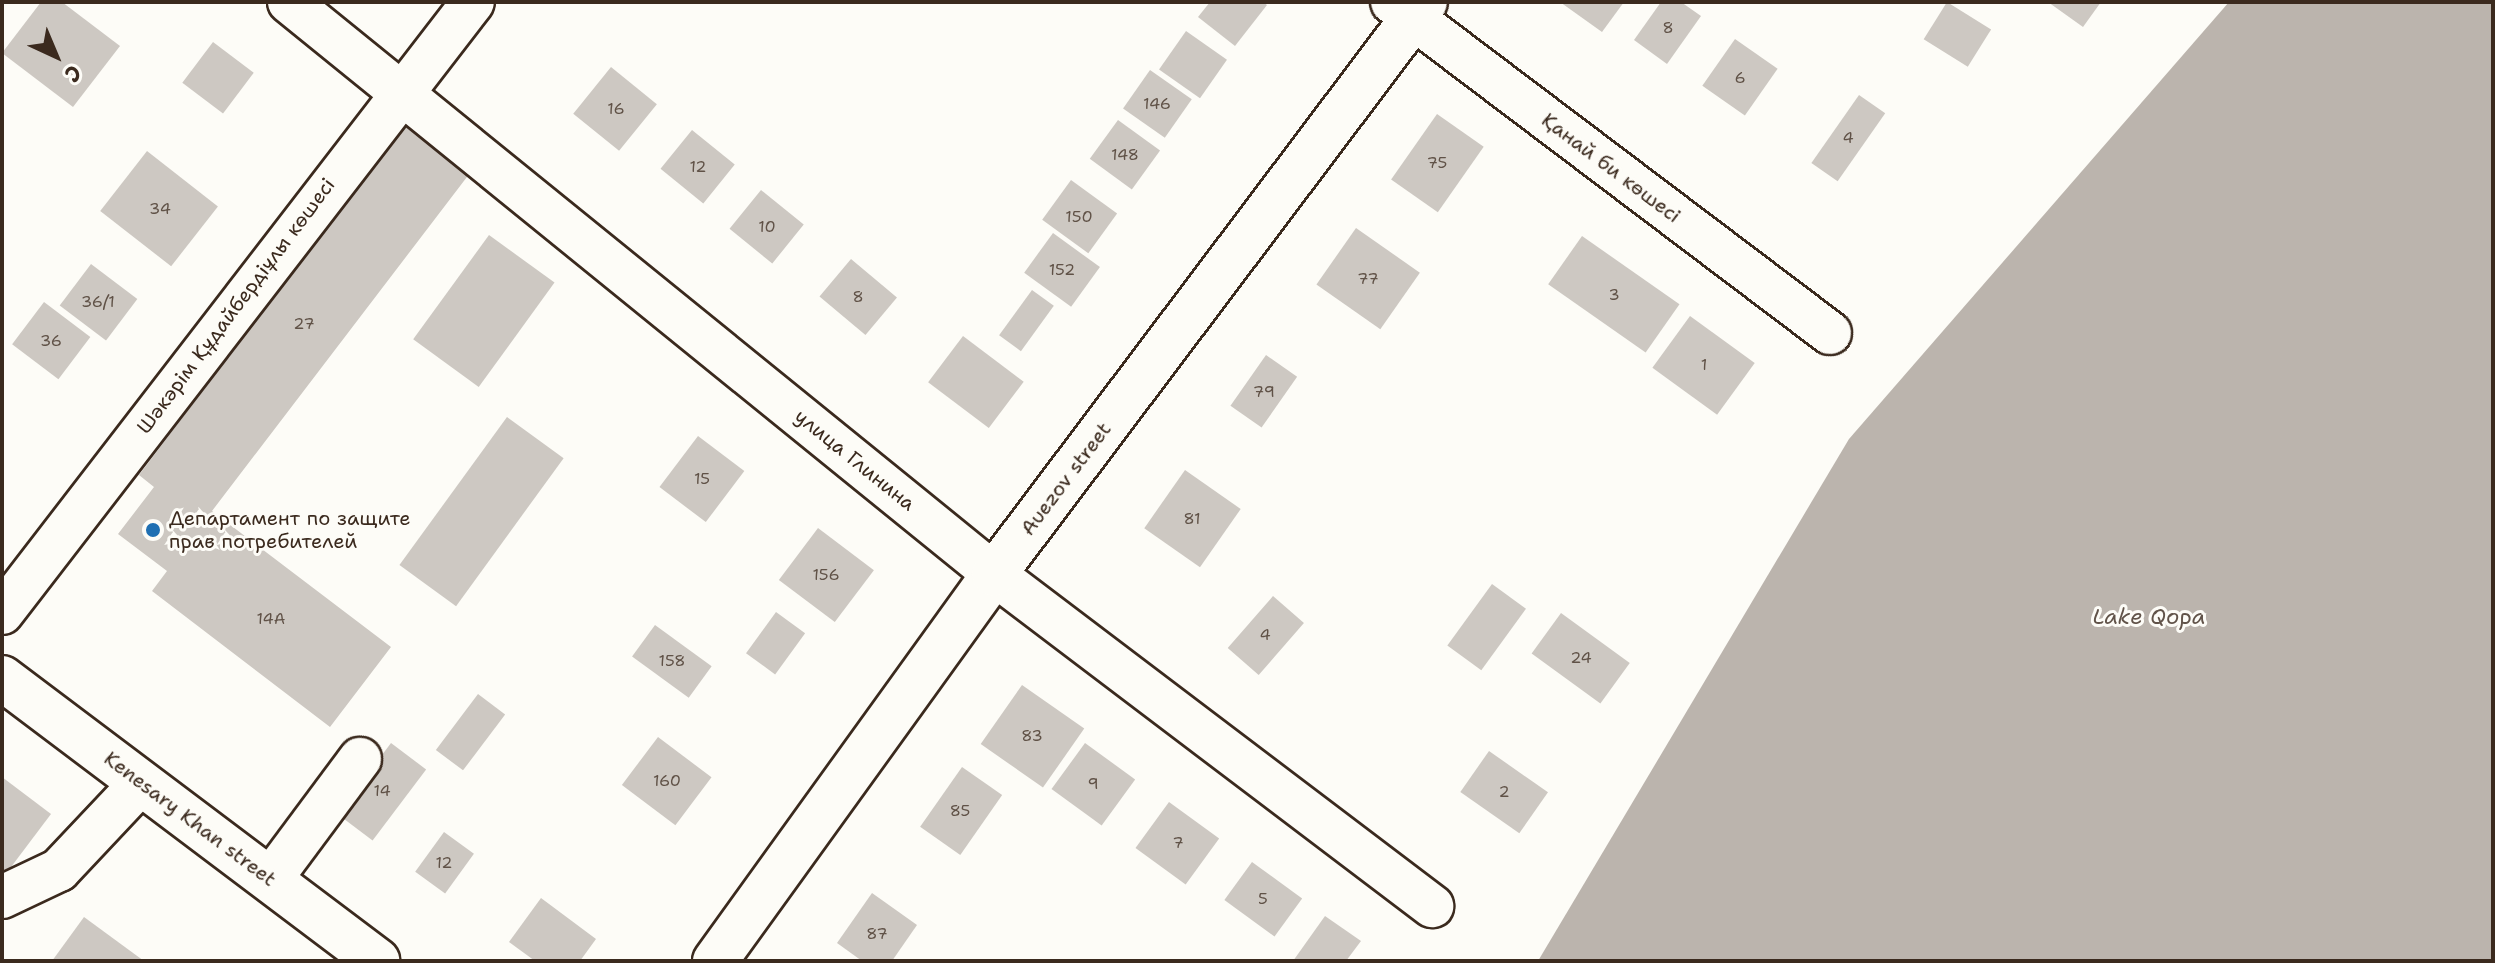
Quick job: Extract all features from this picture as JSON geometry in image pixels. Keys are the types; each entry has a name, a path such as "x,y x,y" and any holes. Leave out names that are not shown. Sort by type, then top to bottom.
{"main road":[{"name":"Auezov street","path":"715,961 1410,7"},
{"name":"Kenesary Khan street","path":"2,678 377,961"}],"street":[{"name":"улица Глинина","path":"289,2 401,89 994,574 1432,906"},
{"name":"Шәкәрім Құдайбердіұлы көшесі","path":"2,613 401,89 473,2"},
{"name":"Қанай би көшесі","path":"1410,7 1830,333"},
{"path":"270,880 360,759"},
{"path":"2,897 59,870 141,783"}],"water":[{"name":"Lake Qopa","path":"2229,2 2493,2 2493,961 1538,961 1849,439"}],"building":[{"path":"41,2 62,2 120,46 73,107 2,53"},
{"path":"1210,2 1263,2 1267,5 1235,46 1198,17"},
{"path":"1560,2 1624,2 1602,32"},
{"path":"1661,2 1681,2 1701,16 1667,64 1634,40"},
{"path":"1947,2 1991,30 1968,67 1924,39"},
{"path":"2048,2 2101,2 2083,27"},
{"path":"1186,31 1227,60 1200,98 1159,70"},
{"path":"1735,39 1778,69 1745,116 1702,86"},
{"path":"213,42 254,73 223,113 182,83"},
{"path":"611,67 657,104 619,151 573,114"},
{"path":"1150,70 1192,99 1165,138 1123,109"},
{"path":"1859,95 1885,113 1838,181 1811,163"},
{"path":"1437,114 1484,147 1438,212 1391,180"},
{"path":"1118,120 1160,151 1132,189 1090,159"},
{"path":"405,124 470,173 212,511 391,647 330,727 152,591 167,571 118,534 154,487 139,475"},
{"path":"692,130 735,165 703,203 661,169"},
{"path":"147,151 218,206 171,266 100,211"},
{"path":"1071,180 1117,214 1088,253 1042,220"},
{"path":"761,190 804,225 772,263 730,229"},
{"path":"1356,228 1420,273 1380,329 1316,285"},
{"path":"1053,233 1100,267 1071,307 1024,273"},
{"path":"489,235 555,283 479,387 413,339"},
{"path":"1582,236 1679,304 1646,353 1548,284"},
{"path":"851,259 897,298 865,335 820,297"},
{"path":"91,264 137,299 106,340 60,306"},
{"path":"1032,290 1054,306 1021,351 999,335"},
{"path":"44,302 90,337 58,379 12,344"},
{"path":"1690,316 1755,363 1717,415 1652,368"},
{"path":"963,336 1024,382 989,428 928,382"},
{"path":"1266,355 1297,377 1262,428 1230,406"},
{"path":"507,417 564,458 456,606 399,565"},
{"path":"698,436 744,471 706,522 659,487"},
{"path":"1185,470 1241,509 1200,567 1144,528"},
{"path":"818,528 874,570 835,622 779,580"},
{"path":"1492,584 1526,609 1481,670 1447,645"},
{"path":"1273,596 1304,623 1259,675 1228,648"},
{"path":"776,612 805,633 775,674 746,653"},
{"path":"1561,613 1630,663 1600,703 1532,653"},
{"path":"655,625 712,666 689,698 632,657"},
{"path":"1022,685 1084,729 1043,788 981,744"},
{"path":"478,694 505,714 463,770 436,750"},
{"path":"658,737 712,777 675,825 622,785"},
{"path":"391,743 426,769 373,841 337,814"},
{"path":"1085,743 1135,779 1102,826 1051,789"},
{"path":"1489,751 1548,792 1519,833 1460,792"},
{"path":"962,767 1002,795 960,855 920,827"},
{"path":"2,777 51,814 5,875 2,873"},
{"path":"1169,802 1219,838 1186,885 1135,848"},
{"path":"444,832 474,854 445,893 415,872"},
{"path":"1252,862 1302,898 1275,936 1224,900"},
{"path":"872,893 917,925 892,961 862,961 837,943"},
{"path":"541,898 596,939 580,961 535,961 509,942"},
{"path":"1325,916 1361,941 1346,961 1293,961"},
{"path":"84,917 144,961 52,961"}],"place":[{"name":"Департамент по защите прав потребителей","path":"153,530"}]}
